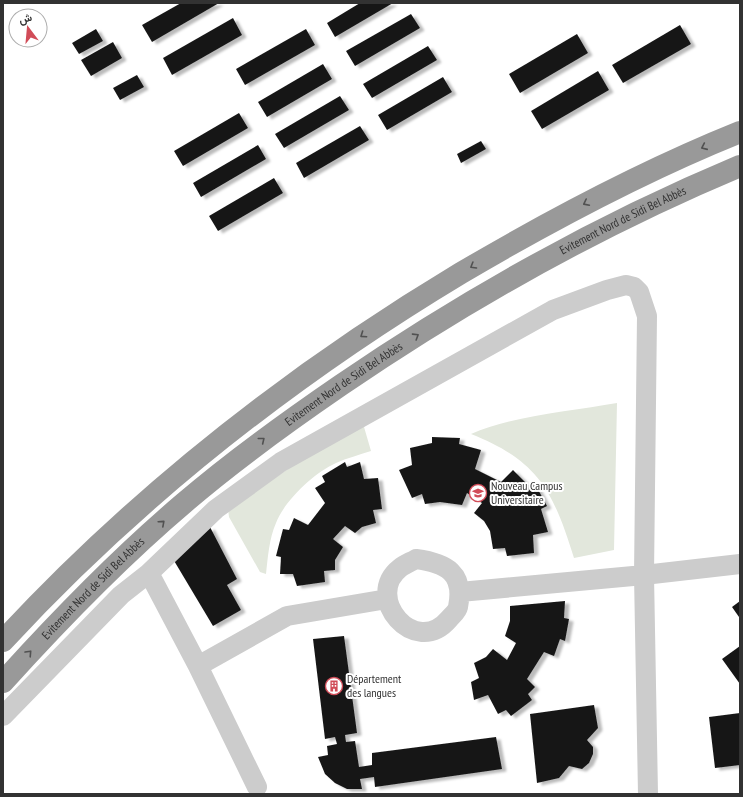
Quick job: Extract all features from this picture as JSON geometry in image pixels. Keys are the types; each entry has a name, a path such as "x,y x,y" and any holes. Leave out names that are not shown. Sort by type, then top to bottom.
{"highway":[{"path":"3,640 142,505 189,465 285,389 348,345 399,310 553,219 637,177 740,132"},
{"name":"Evitement Nord de Sidi Bel Abbès","path":"3,682 101,578 184,503 271,433 376,361 479,296 590,235 740,166"}],"lane":[{"path":"3,716 121,595 149,573 216,509 281,462 553,310 607,290 626,285 634,287 638,292 647,316 644,575 648,794"},
{"path":"416,559 436,562 453,573 460,592 457,610 443,626 427,633 408,629 394,616 387,599 390,581 400,568 416,559"},
{"path":"460,592 644,575 740,564"},
{"path":"149,573 198,666 260,792"},
{"path":"198,666 287,616 387,599"}],"shaded area":[{"path":"617,403 614,550 574,558 559,514 540,481 528,467 513,455 494,444 471,434 523,418"},
{"path":"362,420 371,451 336,463 319,473 301,488 280,514 272,535 266,574 260,572 229,517 228,509"}],"building":[{"path":"181,3 219,3 152,42 142,25"},
{"path":"360,3 393,3 335,37 327,23"},
{"path":"411,14 420,28 355,66 346,51"},
{"path":"233,18 242,35 172,75 163,58"},
{"path":"680,25 691,44 623,83 612,65"},
{"path":"96,29 103,41 79,54 72,43"},
{"path":"306,29 315,45 245,85 236,69"},
{"path":"577,34 588,53 520,93 509,74"},
{"path":"113,42 122,58 91,76 81,60"},
{"path":"428,46 437,60 372,98 363,84"},
{"path":"323,64 332,79 267,117 258,102"},
{"path":"598,71 609,90 542,129 531,111"},
{"path":"137,75 144,87 120,100 113,88"},
{"path":"443,77 452,92 387,130 378,115"},
{"path":"340,96 349,110 284,148 275,134"},
{"path":"239,113 248,128 183,166 174,151"},
{"path":"360,126 369,140 304,178 296,163"},
{"path":"481,141 486,149 461,163 457,154"},
{"path":"258,145 266,159 201,197 193,183"},
{"path":"274,178 283,193 218,231 209,216"},
{"path":"432,437 460,438 459,444 481,450 475,469 501,482 513,470 528,485 534,482 547,506 541,509 548,532 533,535 534,553 507,556 505,548 493,549 490,531 484,521 474,513 482,503 467,493 462,505 440,502 425,504 422,494 412,498 399,470 412,465 410,448 432,443"},
{"path":"345,462 347,467 360,462 364,479 378,478 382,509 373,510 376,523 362,527 355,533 345,526 333,539 343,547 335,560 335,570 324,571 325,582 297,586 293,574 280,574 281,557 276,556 283,529 289,530 294,518 308,525 325,503 315,488 325,482 322,476"},
{"path":"210,527 237,579 227,585 241,610 213,626 173,559"},
{"path":"565,601 564,618 569,619 565,641 560,639 554,656 544,652 527,679 535,687 528,694 532,700 511,716 506,710 498,714 488,695 474,700 471,682 479,678 474,663 486,657 493,649 507,660 516,643 505,636 510,621 510,606"},
{"path":"740,601 740,617 739,617 732,607"},
{"name":"Département des langues","path":"344,636 357,733 345,735 346,742 355,741 359,767 372,765 372,753 496,737 502,769 375,787 374,777 360,779 362,789 347,789 335,783 325,774 318,757 328,755 327,746 337,744 335,737 325,739 313,639"},
{"path":"740,646 740,684 722,659"},
{"path":"594,705 598,728 587,740 593,747 593,754 589,763 582,769 569,766 559,778 537,783 530,714"},
{"path":"740,713 740,765 715,768 709,717"}],"place":[{"name":"Nouveau Campus Universitaire","path":"478,493"},
{"name":"Département des langues","path":"334,686"}]}
